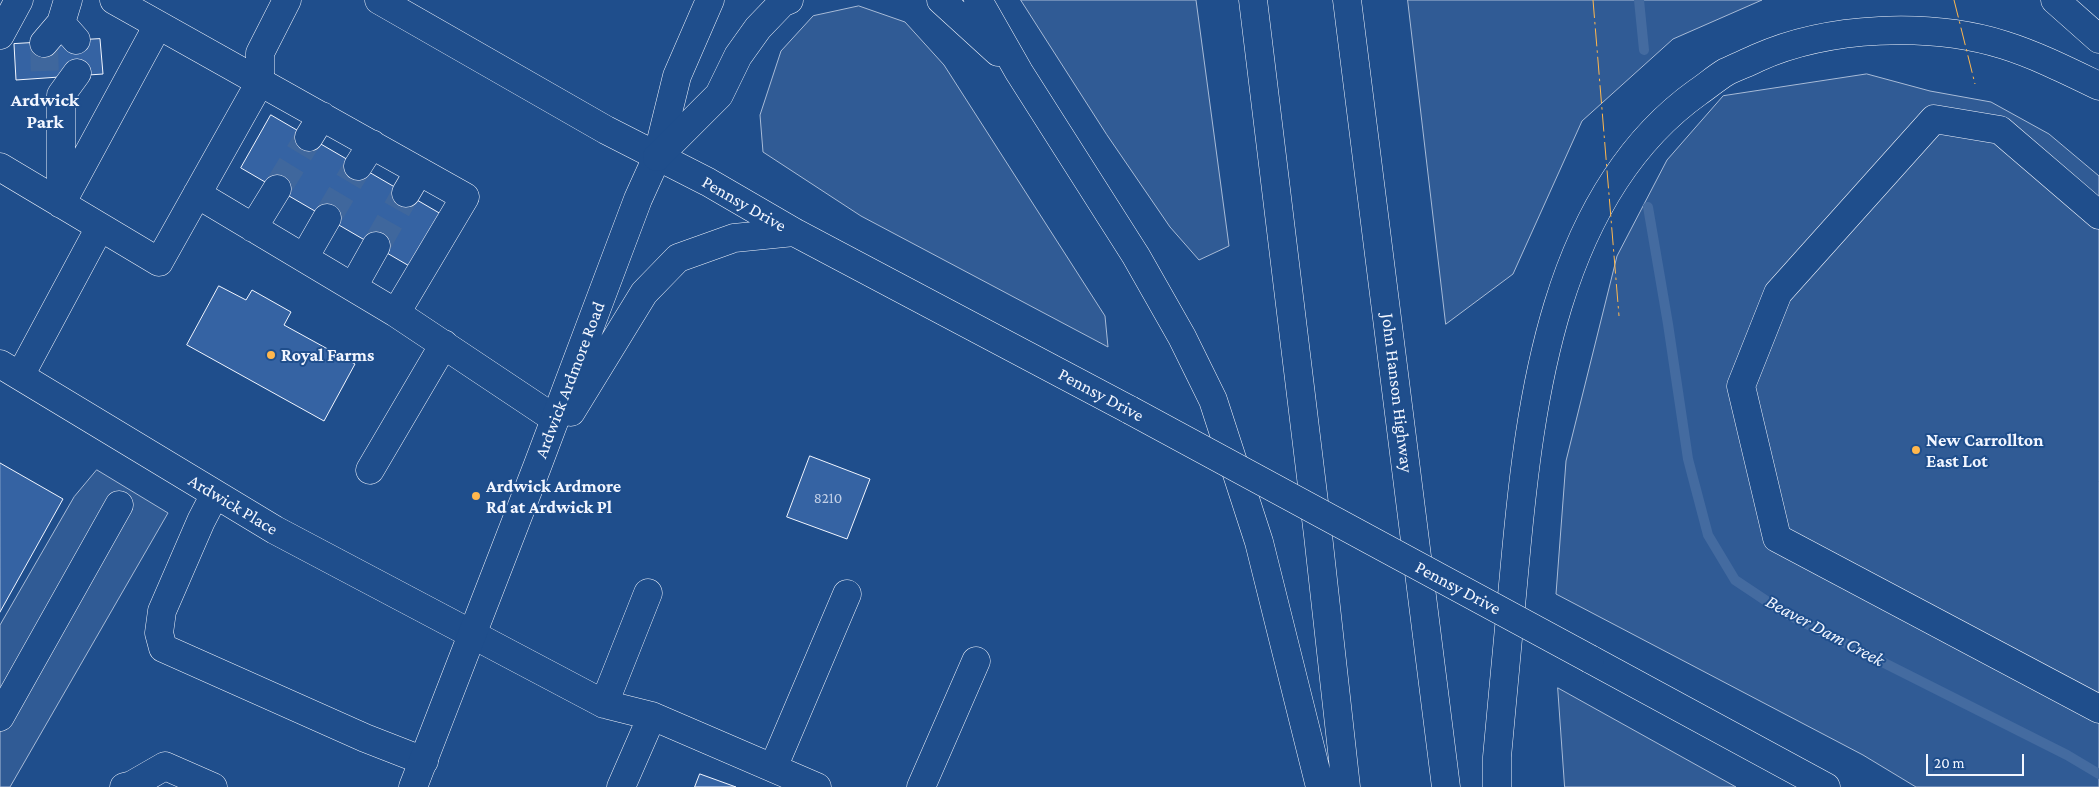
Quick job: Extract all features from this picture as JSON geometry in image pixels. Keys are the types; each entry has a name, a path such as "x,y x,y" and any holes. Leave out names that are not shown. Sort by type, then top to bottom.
{"main road":[{"path":"0,35 19,0"},
{"path":"114,0 260,82 315,127 412,182 466,197 396,313"},
{"path":"0,167 158,262 260,82 260,53 287,0"},
{"name":"Pennsy Drive","path":"378,0 657,157 708,182 794,232 1130,410 1826,787"},
{"name":"Ardwick Ardmore Road","path":"413,787 537,467 638,198 657,157 677,76 710,0"},
{"path":"657,157 718,95 738,56 758,28 782,3 789,0"},
{"path":"942,0 1019,72"},
{"path":"978,0 1019,72 1136,256 1182,337 1213,400 1259,542 1320,787"},
{"path":"1253,0 1318,535 1346,787"},
{"name":"John Hanson Highway","path":"1347,0 1446,787"},
{"path":"2055,0 2099,39"},
{"path":"61,204 158,25"},
{"path":"1498,787 1497,757 1522,488 1542,363 1557,307 1580,242 1612,185 1637,148 1668,116 1726,73 1780,48 1814,38 1896,32 1945,32 2005,45 2099,86"},
{"path":"61,204 53,87 77,73"},
{"path":"2099,215 2000,130 1934,119 1778,293 1741,386 1776,538 2099,709"},
{"path":"253,228 277,189"},
{"path":"197,194 396,313 555,419"},
{"path":"304,258 327,218"},
{"path":"10,370 100,227"},
{"path":"537,467 644,293 678,258 734,238 794,232"},
{"path":"353,287 376,246"},
{"path":"370,470 444,344"},
{"name":"Ardwick Place","path":"10,370 275,530 604,704 652,716 817,787"},
{"path":"215,494 162,611 159,633 163,648 365,738 424,761"},
{"path":"0,717 119,506"},
{"path":"604,704 648,592"},
{"path":"773,768 847,594"},
{"path":"921,787 976,662"},
{"path":"621,787 652,716"},
{"path":"124,787 132,785 165,766 213,787"}],"shaded area":[{"path":"1021,0 1196,0 1229,246 1199,260 1170,227 1107,135"},
{"path":"1408,0 1762,0 1673,39 1582,121 1513,274 1446,324"},
{"path":"859,6 905,22 944,65 1105,316 1108,347 861,216 763,152 760,115 781,51 813,16"},
{"path":"1867,74 1930,91 1991,102 2049,134 2099,176 2099,787 1916,787 1863,755 1556,594 1566,461 1617,256 1667,160 1723,96"},
{"path":"97,470 168,513 10,787 0,787 0,625 74,497"},
{"path":"1558,688 1736,787 1565,787"}],"building":[{"path":"100,39 103,74 16,80 14,44"},
{"path":"271,115 441,214 411,267 241,168"},
{"name":"Royal Farms","path":"219,286 246,300 252,290 291,312 284,325 355,364 324,421 187,345"},
{"path":"810,456 870,479 847,539 787,517"},
{"path":"0,463 63,499 0,612"},
{"path":"700,774 736,787 695,787"}],"waterway":[{"name":"Beaver Dam Creek","path":"1639,0 1644,50"},
{"name":"Beaver Dam Creek","path":"1648,207 1688,459 1708,535 1735,580 1783,612 2067,755 2099,774"}],"tunnel":[{"path":"44,43 45,78"},
{"path":"277,189 309,137"},
{"path":"327,218 358,166"},
{"path":"376,246 406,193"}],"power":[{"path":"1593,0 1619,316"},
{"path":"1954,0 1975,84"}],"place":[{"name":"Royal Farms","path":"271,355"},
{"name":"New Carrollton East Lot","path":"1916,450"},
{"name":"Ardwick Ardmore Rd at Ardwick Pl","path":"476,496"}],"district":[{"name":"Ardwick Park","path":"45,111"}]}
